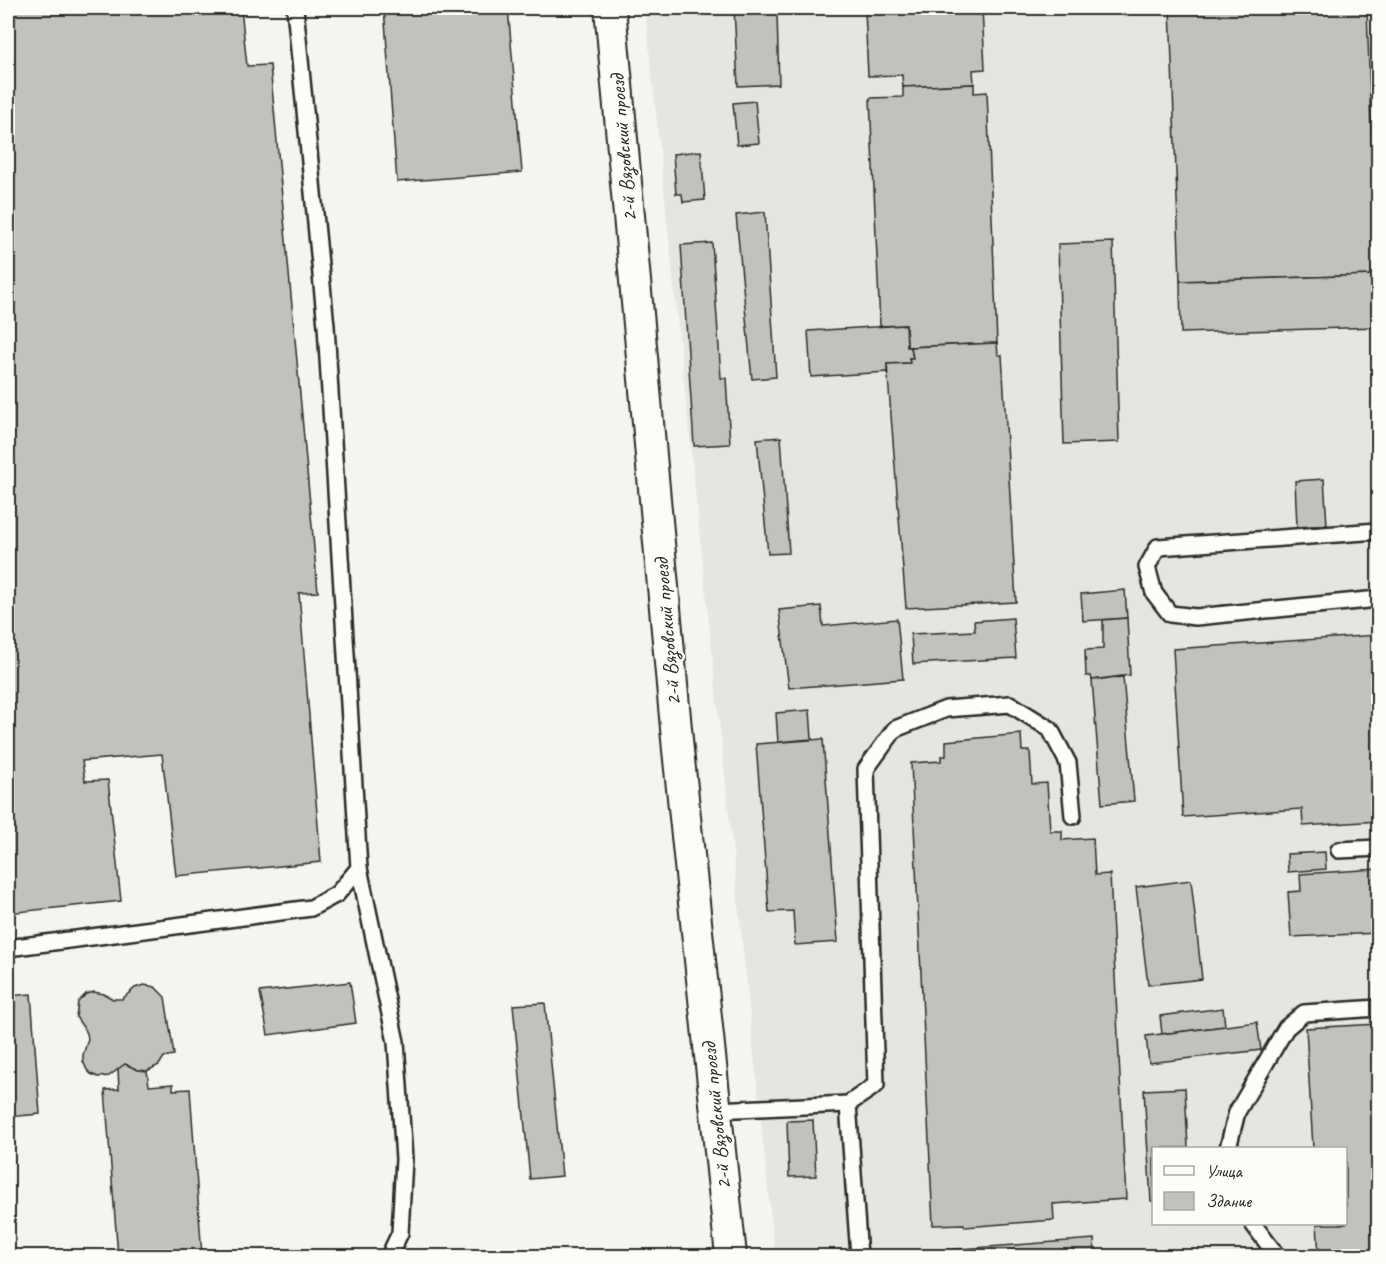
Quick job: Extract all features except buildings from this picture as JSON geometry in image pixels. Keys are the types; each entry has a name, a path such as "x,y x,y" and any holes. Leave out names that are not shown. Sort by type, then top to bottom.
{"street":[{"name":"2-й Вязовский проезд","path":"610,8 675,726 731,1257"}],"lane":[{"path":"295,8 326,326 359,868 396,1042 404,1158 400,1233 389,1257"},
{"path":"1378,531 1158,547 1147,567 1154,593 1170,614 1196,617 1378,599"},
{"path":"715,1110 848,1104 876,1085 866,769 895,729 946,709 1010,704 1050,729 1068,763 1073,816"},
{"path":"1339,850 1378,848"},
{"path":"8,948 311,908 338,894 359,868"},
{"path":"1228,1147 1237,1112 1286,1028 1304,1013 1378,1008"},
{"path":"848,1104 860,1257"},
{"path":"1254,1225 1277,1257"}],"shaded area":[{"path":"645,8 1378,8 1378,1256 775,1256"}]}
